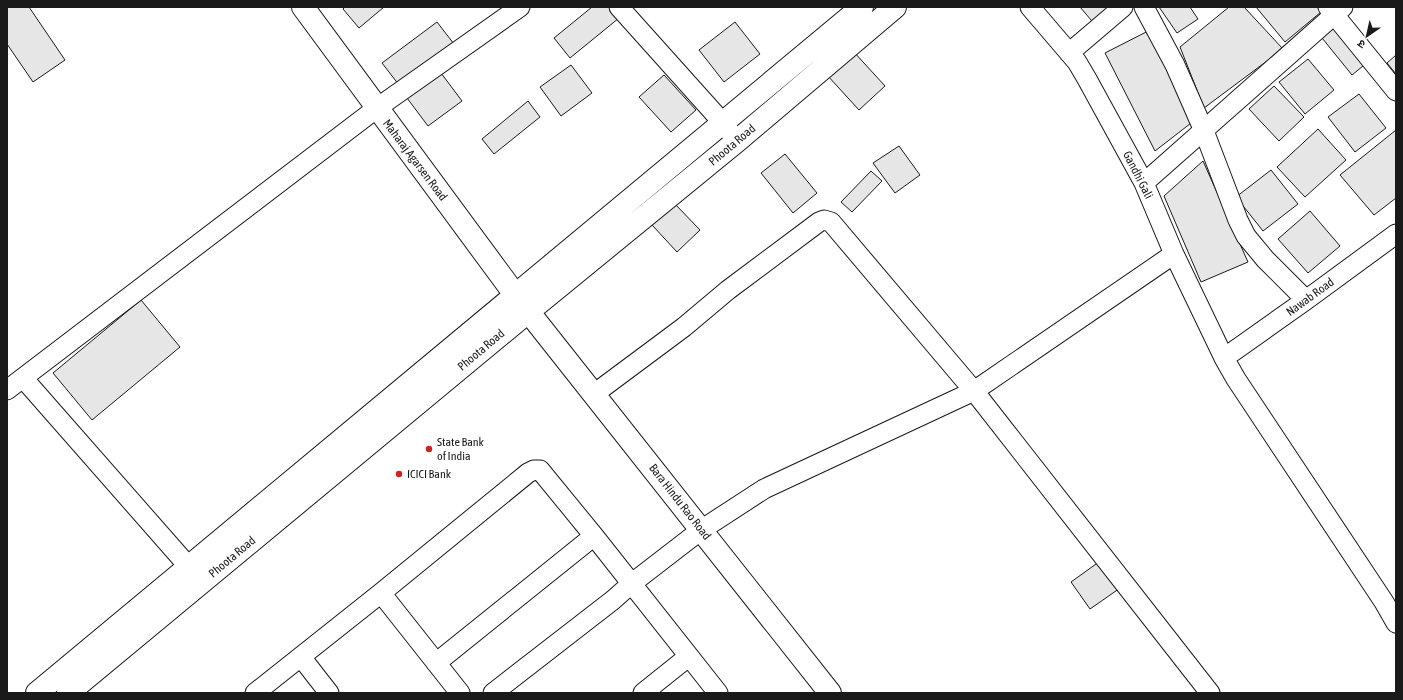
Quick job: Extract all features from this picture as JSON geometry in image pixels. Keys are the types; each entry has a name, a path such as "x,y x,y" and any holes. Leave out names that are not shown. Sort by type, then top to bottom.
{"street":[{"name":"Maharaj Agarsen Road","path":"303,7 523,303"},
{"path":"7,390 377,108 520,7"},
{"path":"619,7 723,123 737,141"},
{"name":"Phoota Road","path":"68,693 523,303 723,123 862,7"},
{"name":"Phoota Road","path":"37,693 189,567 523,303 737,141 895,7"},
{"name":"Gandhi Gali","path":"1030,7 1077,62 1087,79 1144,183 1174,254 1224,358 1239,385 1384,602 1396,623"},
{"path":"1069,53 1124,7"},
{"path":"1144,7 1175,65 1204,131 1238,220 1246,236 1265,259 1306,300"},
{"path":"1144,183 1204,131 1335,9 1396,91"},
{"path":"594,394 684,327 728,290 819,222 824,220 831,222 974,391 1210,693"},
{"name":"Nawab Road","path":"1224,358 1396,234"},
{"path":"493,693 701,530 764,489 974,391 1174,254"},
{"name":"Bara Hindu Rao Road","path":"523,303 830,693"},
{"path":"23,378 189,567"},
{"path":"255,693 382,593 528,472 540,470 718,693"},
{"path":"436,663 594,536"},
{"path":"382,593 460,693"},
{"path":"301,656 329,693"},
{"path":"643,693 688,656"}],"building":[{"path":"7,7 29,7 65,60 33,82 7,44"},
{"path":"345,7 384,7 359,28 343,9"},
{"path":"592,7 610,7 619,18 570,58 554,38"},
{"path":"1080,7 1119,7 1097,27"},
{"path":"1159,7 1190,7 1198,19 1177,33"},
{"path":"1229,7 1244,7 1283,49 1204,108 1180,47"},
{"path":"1256,7 1317,7 1321,12 1285,42"},
{"path":"1336,19 1369,61 1352,75 1318,33"},
{"path":"437,22 454,44 399,85 382,63"},
{"path":"735,22 760,54 724,82 699,50"},
{"path":"1154,28 1195,120 1155,151 1105,53"},
{"path":"853,51 885,86 859,110 827,75"},
{"path":"1396,55 1396,74 1387,63"},
{"path":"1308,59 1334,90 1305,114 1279,82"},
{"path":"571,65 592,93 561,116 540,87"},
{"path":"438,69 462,101 428,126 404,94"},
{"path":"664,75 696,110 671,132 639,97"},
{"path":"1274,86 1304,117 1279,141 1249,109"},
{"path":"1359,94 1386,128 1355,152 1328,117"},
{"path":"528,101 540,117 494,154 482,139"},
{"path":"1318,129 1346,160 1305,197 1277,167"},
{"path":"1396,130 1396,198 1374,215 1340,175"},
{"path":"899,146 920,175 895,193 873,163"},
{"path":"785,154 817,193 793,213 761,173"},
{"path":"1203,161 1248,262 1201,282 1164,196"},
{"path":"1271,170 1298,204 1263,231 1236,197"},
{"path":"871,171 882,181 852,212 841,202"},
{"path":"675,204 700,230 677,252 652,225"},
{"path":"1310,211 1340,246 1308,273 1278,239"},
{"path":"141,300 180,347 92,420 53,373"},
{"path":"1103,559 1123,586 1090,609 1071,582"}],"place":[{"name":"State Bank of India","path":"429,449"},
{"name":"ICICI Bank","path":"399,474"}]}
